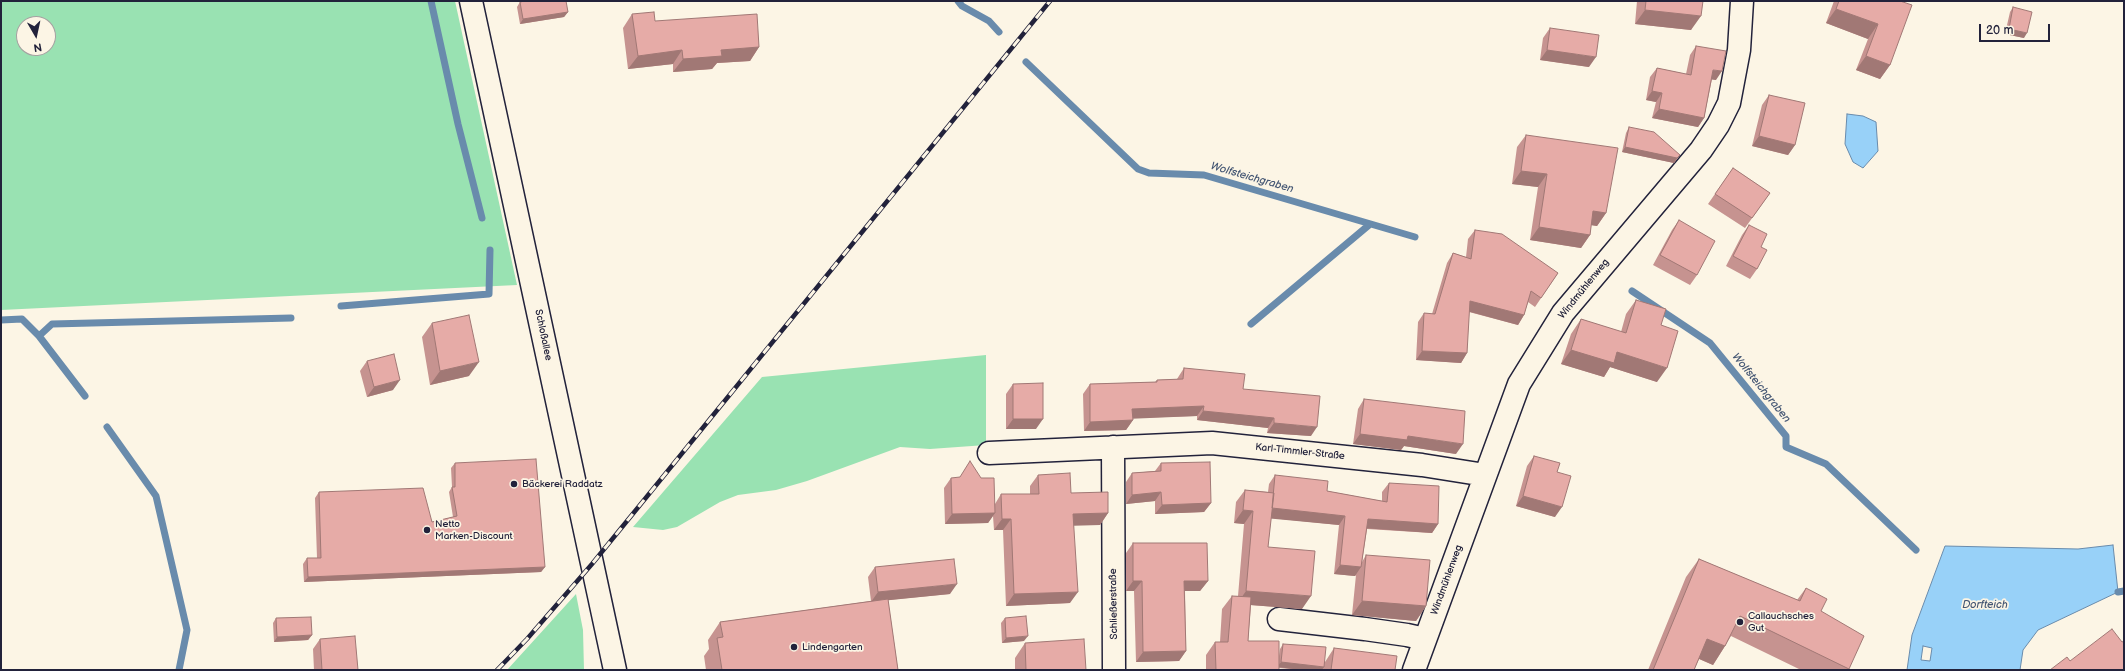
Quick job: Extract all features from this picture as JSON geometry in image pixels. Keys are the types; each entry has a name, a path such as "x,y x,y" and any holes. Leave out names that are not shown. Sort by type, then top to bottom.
{"street":[{"name":"Schloßallee","path":"471,1 614,670"},
{"name":"Windmühlenweg","path":"1414,670 1518,384 1563,314 1696,156 1718,125 1729,103 1739,50 1742,1"},
{"name":"Karl-Timmler-Straße","path":"989,453 1212,442 1399,462 1485,475"},
{"name":"Schließerstraße","path":"1113,447 1114,670"},
{"path":"1279,619 1407,635 1425,640"}],"green space":[{"path":"1,1 455,1 517,285 1,310"},
{"path":"986,355 986,445 930,449 900,447 807,481 776,490 738,495 720,502 677,527 663,530 633,527 762,377"},
{"path":"576,594 583,630 584,670 507,670"}],"water":[{"path":"1847,114 1863,116 1876,122 1878,151 1863,168 1853,162 1845,144"},
{"name":"Dorfteich","path":"2113,545 2118,592 2038,630 2023,650 2020,670 1907,670 1912,635 1945,546 2078,549","holes":["1923,646 1932,648 1930,661 1921,660"]}],"building":[{"path":"566,1 568,12 523,19 520,2"},
{"path":"1646,1 1703,1 1701,16 1645,10"},
{"path":"1839,1 1900,1 1912,5 1890,65 1866,56 1878,24 1836,9"},
{"path":"2013,7 2032,12 2027,33 2009,29"},
{"path":"654,12 655,21 757,14 759,47 721,50 722,56 683,59 682,50 638,56 632,14"},
{"path":"1550,28 1599,35 1596,57 1547,50"},
{"path":"1696,46 1726,51 1722,71 1713,70 1704,118 1659,109 1662,93 1652,91 1657,68 1691,75"},
{"path":"1769,95 1805,103 1795,145 1759,136"},
{"path":"1629,127 1654,132 1680,155 1677,158 1625,147"},
{"path":"1526,135 1618,148 1606,213 1593,211 1590,235 1539,227 1547,174 1521,171"},
{"path":"1733,168 1770,193 1752,218 1715,194"},
{"path":"1679,220 1715,241 1697,275 1660,255"},
{"path":"1749,225 1767,234 1761,247 1767,250 1757,269 1733,256"},
{"path":"1475,230 1502,234 1558,273 1541,298 1531,291 1524,315 1470,301 1467,353 1422,351 1424,313 1435,314 1453,253 1471,259"},
{"path":"1636,300 1666,309 1661,325 1678,331 1667,368 1617,352 1614,363 1571,350 1581,319 1626,333"},
{"path":"469,315 479,362 440,371 432,323"},
{"path":"394,354 400,380 374,387 367,361"},
{"path":"1184,368 1245,374 1243,389 1320,396 1317,427 1274,423 1274,418 1203,411 1204,406 1132,409 1133,420 1090,422 1090,384 1157,382 1157,380 1183,379"},
{"path":"1043,383 1043,419 1013,419 1013,384"},
{"path":"1364,399 1465,411 1463,444 1408,436 1407,440 1360,434"},
{"path":"1534,456 1560,463 1557,472 1571,476 1562,507 1523,496"},
{"name":"Netto Marken-Discount","path":"536,459 545,567 308,577 307,558 321,558 319,492 423,488 432,522 457,516 452,487 455,487 455,463"},
{"path":"970,461 981,478 994,478 995,513 952,514 951,478 960,477"},
{"path":"1210,462 1211,503 1162,505 1161,492 1132,495 1132,473 1161,471 1161,463"},
{"path":"1070,473 1071,493 1108,492 1108,513 1073,514 1078,592 1014,594 1011,519 1002,519 1001,494 1039,494 1038,475"},
{"path":"1275,475 1328,481 1327,491 1387,502 1389,483 1439,486 1438,524 1368,519 1361,567 1340,565 1345,516 1272,508"},
{"path":"1245,490 1274,493 1268,547 1315,551 1311,596 1246,591 1253,511 1243,510"},
{"path":"1133,543 1207,543 1208,581 1184,581 1186,651 1143,652 1142,581 1133,581"},
{"path":"1366,555 1430,560 1426,606 1362,601"},
{"path":"954,559 957,584 878,592 875,567"},
{"path":"1699,559 1800,601 1806,588 1827,599 1821,611 1864,636 1849,669 1740,616 1725,646 1707,639 1694,670 1653,670"},
{"path":"1232,596 1251,597 1248,641 1279,641 1279,670 1216,670 1215,642 1228,642"},
{"name":"Lindengarten","path":"888,599 898,670 722,670 717,638 723,637 720,622"},
{"path":"1026,616 1028,636 1006,638 1005,618"},
{"path":"311,617 312,635 277,637 276,618"},
{"path":"2112,629 2122,642 2124,641 2124,670 2050,670 2067,657 2070,661"},
{"path":"355,636 358,670 322,670 320,639"},
{"path":"1084,639 1086,670 1026,670 1025,643"},
{"path":"1283,644 1326,647 1324,667 1281,662"},
{"path":"1334,648 1397,656 1395,670 1331,670"}],"waterway":[{"path":"431,1 458,124 482,218"},
{"name":"Wolfsteichgraben","path":"958,1 962,6 989,21 999,32"},
{"name":"Wolfsteichgraben","path":"1026,62 1138,169 1149,173 1204,175 1415,237"},
{"path":"1251,324 1369,225"},
{"path":"341,306 489,294 490,250"},
{"name":"Wolfsteichgraben","path":"1632,291 1710,343 1786,436 1786,447 1826,464 1916,550"},
{"path":"1,320 22,319 39,336 52,324 291,318"},
{"path":"39,336 85,396"},
{"path":"107,427 156,496 187,630 179,670"},
{"path":"2118,592 2124,591"}],"railway":[{"path":"497,670 527,639 592,564 1050,1"}],"place":[{"name":"Bäckerei Raddatz","path":"514,484"},
{"name":"Netto Marken-Discount","path":"427,530"},
{"name":"Callauchsches Gut","path":"1740,622"},
{"name":"Lindengarten","path":"794,647"}]}
